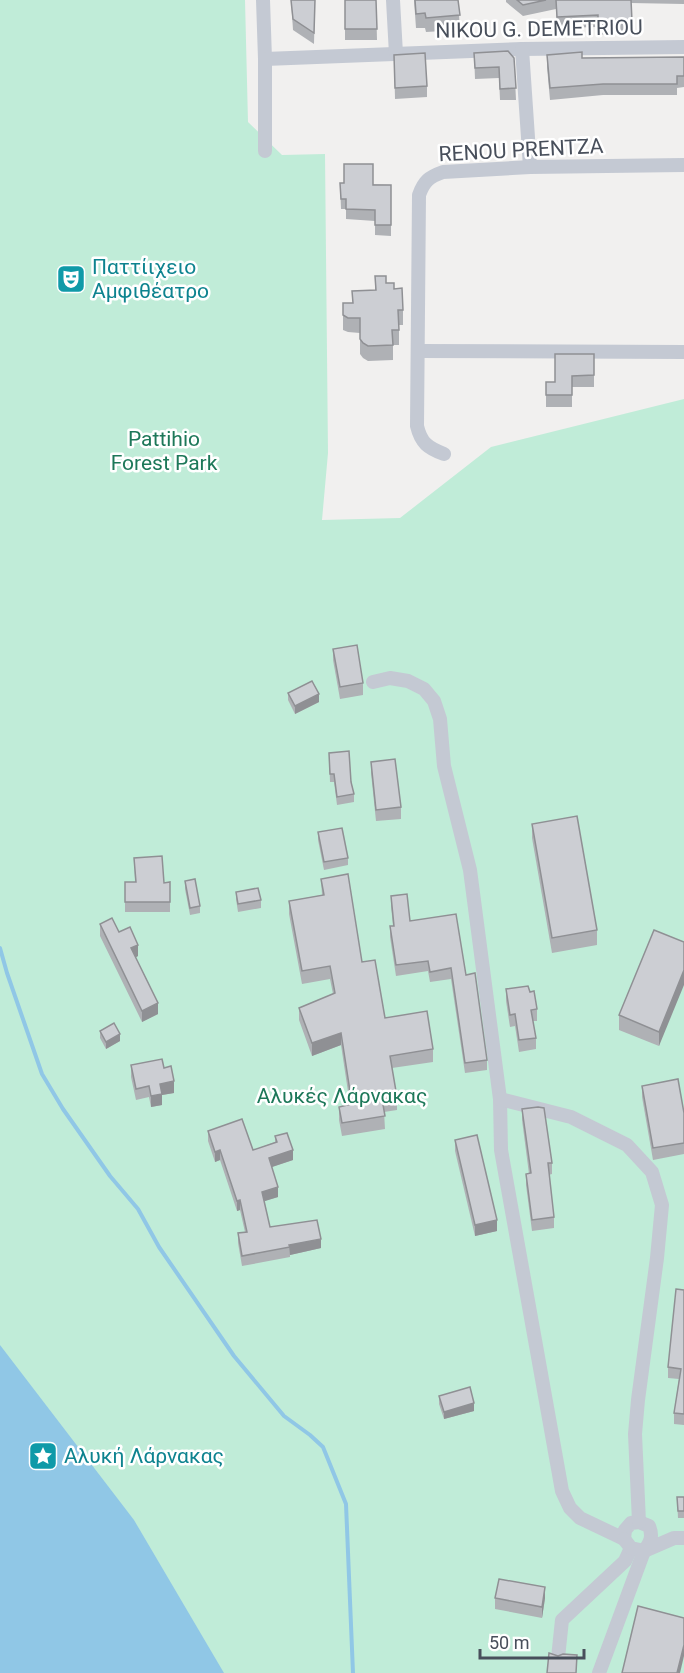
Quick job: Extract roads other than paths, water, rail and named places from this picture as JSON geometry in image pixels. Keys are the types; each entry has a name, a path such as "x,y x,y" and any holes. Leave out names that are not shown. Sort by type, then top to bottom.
{"street":[{"path":"263,0 265,151"},
{"path":"393,0 396,54"},
{"name":"NIKOU G. DEMETRIOU","path":"265,59 522,49 684,47"},
{"path":"522,49 530,166"},
{"name":"RENOU PRENTZA","path":"444,454 429,448 420,439 417,426 419,195 423,184 429,177 443,172 530,166 684,165"},
{"path":"418,351 684,352"},
{"path":"372,682 390,678 399,679 424,689 434,701 440,719 444,766 470,870 500,1099 501,1150 562,1491 570,1508 580,1518 633,1546 684,1538"},
{"path":"500,1099 571,1117 627,1145 652,1172 662,1205 635,1434 639,1522"},
{"path":"558,1658 562,1620 625,1561 633,1546 651,1542 652,1533 649,1526 639,1522 631,1523 625,1530 633,1546 599,1673"}],"water":[{"name":"Αλυκή Λάρνακας","path":"0,1345 134,1520 224,1673 0,1673"}],"waterway":[{"path":"0,948 42,1074 63,1109 110,1176 138,1209 159,1247 234,1356 284,1416 323,1447 346,1504 353,1673"}],"place":[{"name":"Παττίιχειο Αμφιθέατρο","path":"71,279"},
{"name":"Αλυκή Λάρνακας","path":"43,1456"}],"park label":[{"name":"Pattihio Forest Park","path":"164,451"},
{"name":"Αλυκές Λάρνακας","path":"342,1096"}]}
